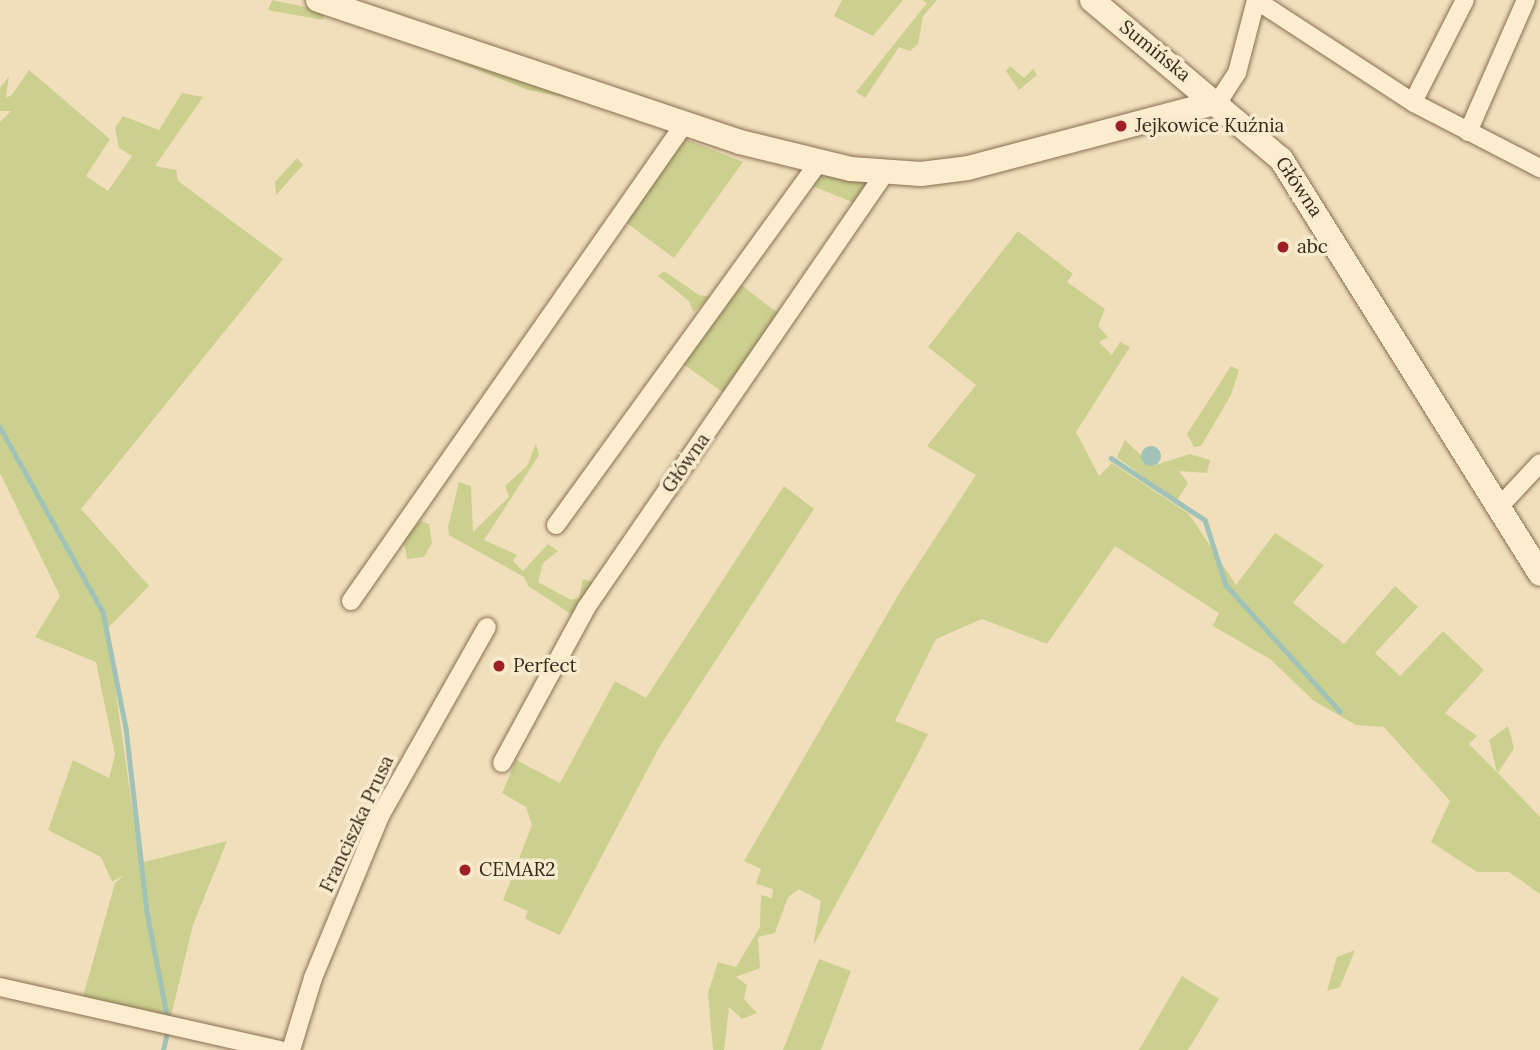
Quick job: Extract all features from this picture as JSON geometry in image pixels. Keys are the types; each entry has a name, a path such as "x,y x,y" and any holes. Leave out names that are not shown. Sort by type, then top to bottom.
{"street":[{"path":"318,0 685,123 818,163 885,173 968,168 1218,102 1237,73 1256,0 1281,6 1413,102 1540,168"},
{"name":"Sumińska","path":"1092,0 1218,102"},
{"path":"1413,102 1465,0"},
{"path":"1468,132 1526,0"},
{"name":"Główna","path":"1218,102 1264,139 1294,177 1540,574"},
{"path":"351,601 685,123"},
{"path":"556,525 818,163"},
{"name":"Główna","path":"502,763 586,608 885,173"},
{"path":"1499,507 1540,463"},
{"name":"Franciszka Prusa","path":"291,1050 380,816 487,627"},
{"path":"0,986 280,1050"}],"green space":[{"path":"272,0 324,11 323,20 268,10"},
{"path":"842,0 903,0 873,36 834,16"},
{"path":"922,0 937,0 923,16 918,44 910,51 899,47 865,98 856,92 927,3"},
{"path":"445,57 474,59 579,100 528,90"},
{"path":"1010,66 1024,78 1033,69 1037,75 1019,90 1006,71"},
{"path":"29,70 110,139 86,176 108,191 132,156 119,148 115,128 123,116 159,130 182,93 203,97 155,166 176,170 178,181 283,259 81,509 149,586 107,629 140,863 227,841 193,925 170,1020 82,1000 115,883 124,875 112,882 101,857 48,830 73,760 109,778 115,755 96,662 35,637 60,596 0,473 0,122 11,111 0,111 0,88 9,76 6,97 11,96"},
{"path":"685,139 743,162 674,258 624,221"},
{"path":"297,158 303,165 276,195 275,182"},
{"path":"817,174 870,181 857,204 808,184"},
{"path":"1018,231 1073,274 1067,282 1105,309 1098,326 1108,337 1099,342 1112,355 1120,342 1130,347 1076,432 1099,476 1112,463 1189,514 1236,585 1275,533 1324,565 1293,603 1344,644 1395,586 1418,607 1375,653 1400,676 1443,631 1484,670 1445,713 1477,736 1469,744 1497,772 1489,740 1508,726 1514,748 1498,773 1540,817 1540,894 1509,872 1477,872 1431,842 1450,801 1384,727 1356,725 1314,701 1270,659 1213,626 1219,613 1115,546 1047,644 982,619 936,639 895,721 928,734 910,769 813,946 821,901 799,889 788,897 775,933 758,937 760,968 736,977 747,985 744,999 757,1013 742,1019 729,1007 724,1050 713,1050 708,993 718,962 736,967 760,927 761,895 772,898 773,889 756,884 761,869 744,861 900,592 976,475 927,446 976,385 928,347"},
{"path":"664,271 699,295 712,297 693,312 689,301 658,276"},
{"path":"736,281 779,314 724,393 679,361"},
{"path":"1231,366 1239,370 1231,395 1201,446 1194,447 1187,434"},
{"path":"1125,440 1152,466 1190,454 1210,460 1207,473 1179,471 1188,483 1176,502 1117,457"},
{"path":"536,444 539,455 484,540 517,555 513,561 523,571 548,544 558,551 543,563 538,582 571,600 579,598 583,579 597,583 574,616 528,586 524,577 449,535 448,527 459,482 471,486 473,532 509,497 505,486 527,466"},
{"path":"784,486 814,509 660,746 560,935 531,922 525,918 528,911 503,900 532,825 526,807 502,793 516,760 560,783 615,681 646,698"},
{"path":"421,521 429,524 432,543 424,557 407,559 403,536"},
{"path":"1355,950 1340,987 1327,991 1337,957"},
{"path":"819,959 851,971 821,1050 783,1050"},
{"path":"1182,976 1219,999 1188,1050 1139,1050"}],"water":[{"path":"1147,446 1155,446 1161,456 1155,466 1147,466 1141,460 1141,452"}],"waterway":[{"path":"0,427 103,612 126,728 147,912 168,1020"},
{"path":"1111,458 1205,520 1226,585 1340,711"},
{"path":"163,1050 168,1029"}],"place":[{"name":"Jejkowice Kuźnia","path":"1121,126"},
{"name":"abc","path":"1283,247"},
{"name":"Perfect","path":"499,666"},
{"name":"CEMAR2","path":"465,870"}]}
